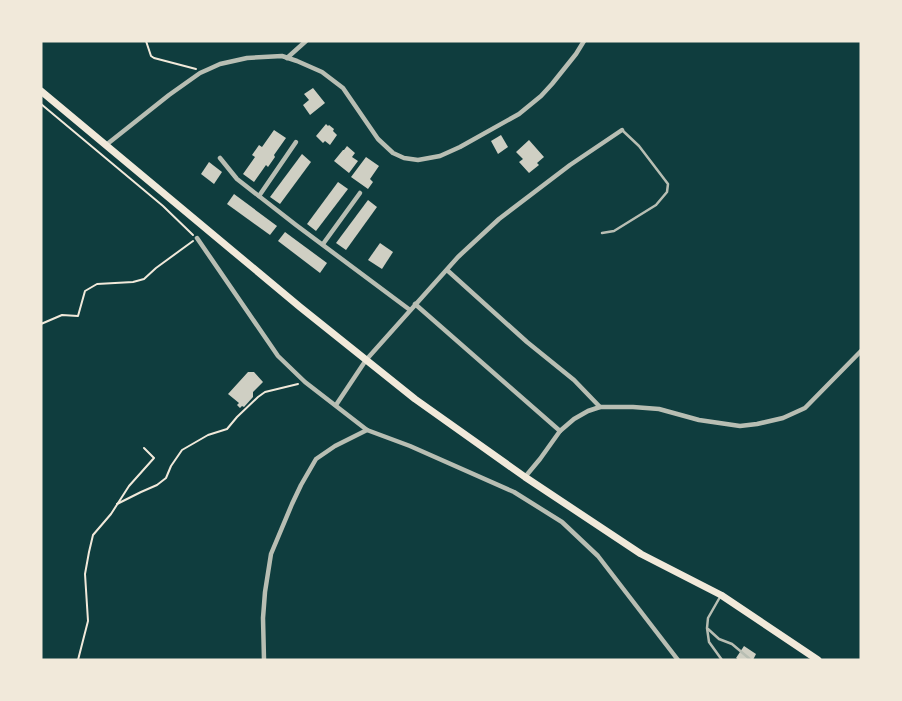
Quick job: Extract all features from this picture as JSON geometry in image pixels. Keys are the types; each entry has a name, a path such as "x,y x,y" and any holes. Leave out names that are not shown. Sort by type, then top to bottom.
{"main road":[{"path":"41,91 300,307 415,399 641,554 721,595 818,660"}],"street":[{"path":"287,58 306,41"},
{"path":"106,145 169,95 202,72 220,64 247,58 282,56 322,72 343,88 378,139 393,153 404,158 418,160 440,156 519,114 552,84 584,41"},
{"path":"336,405 366,360 458,257 499,219 570,165 622,130"},
{"path":"259,196 296,142"},
{"path":"220,158 236,179 410,310"},
{"path":"323,244 360,193"},
{"path":"197,238 278,356 305,382 366,430 410,446 514,492 562,522 598,556 678,660"},
{"path":"448,270 527,342 574,380 600,407"},
{"path":"415,304 560,431"},
{"path":"525,476 560,431 574,419 588,411 600,407 659,409 699,420 740,426 757,424 783,418 804,408 861,351"},
{"path":"264,660 263,618 271,554 292,504 316,459 335,446 366,430"}],"lane":[{"path":"602,233 614,231 640,216 656,205 667,192 668,184 639,146 622,130"},
{"path":"721,595 708,618 706,628 709,642 722,660"},
{"path":"706,628 719,639 732,644 751,660"}],"path":[{"path":"146,41 151,56 154,58 194,68 202,72"},
{"path":"41,104 163,206 197,238 144,279 133,282 97,284 85,291 78,316 62,315 41,324"},
{"path":"117,505 157,485 166,478 171,466 182,450 208,435 228,430 237,417 265,392 305,382"},
{"path":"78,660 88,621 85,574 93,535 112,514 129,486 154,458 144,448"}],"building":[{"path":"313,88 325,103 310,115 303,105 309,100 304,94"},
{"path":"326,124 334,129 333,131 337,135 330,145 325,141 323,143 316,136"},
{"path":"274,130 286,138 268,167 266,165 254,182 243,174 255,157 252,155 259,145 262,147"},
{"path":"501,135 508,147 498,154 491,141"},
{"path":"529,140 544,157 537,163 539,165 529,173 519,162 523,159 516,152"},
{"path":"347,146 355,153 352,157 358,161 349,173 334,161"},
{"path":"302,154 311,162 280,204 270,197"},
{"path":"366,157 379,166 370,179 373,182 368,189 351,177"},
{"path":"209,162 222,172 214,184 201,174"},
{"path":"338,182 348,189 316,231 307,224"},
{"path":"234,194 277,226 270,235 227,204"},
{"path":"368,200 377,207 346,250 336,243"},
{"path":"285,232 327,263 320,273 278,241"},
{"path":"380,243 393,252 382,269 368,260"},
{"path":"248,372 254,372 263,382 253,392 253,397 244,407 240,408 237,405 239,403 228,394"},
{"path":"744,646 756,654 753,660 739,660 736,658"}]}
